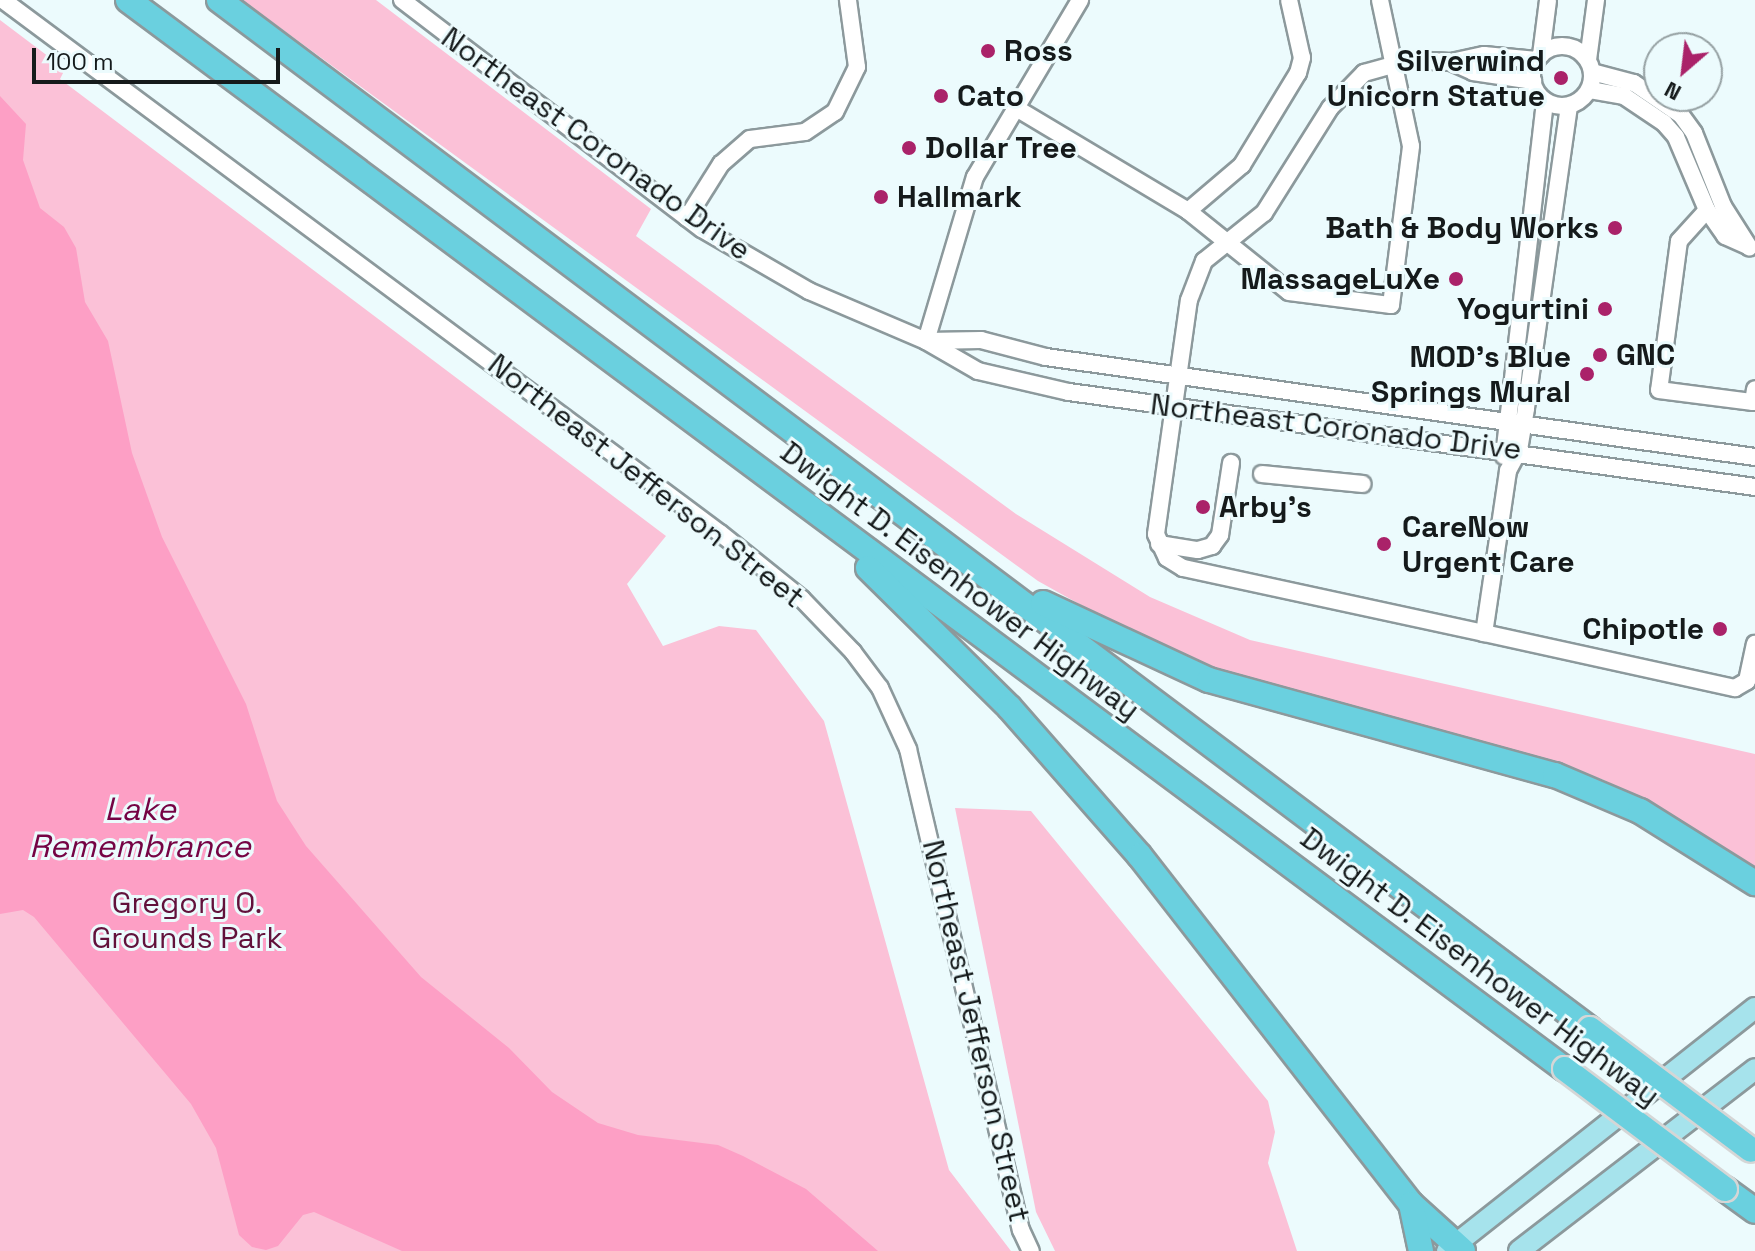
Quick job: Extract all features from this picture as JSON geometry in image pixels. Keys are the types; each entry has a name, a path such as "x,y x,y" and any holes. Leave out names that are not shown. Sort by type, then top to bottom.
{"highway":[{"name":"Dwight D. Eisenhower Highway","path":"128,0 1755,1211"},
{"name":"Dwight D. Eisenhower Highway","path":"219,0 997,580 1753,1151"},
{"path":"806,507 1009,707 1140,856 1411,1204 1455,1249"},
{"path":"997,580 1209,680 1555,775 1640,811 1755,883"},
{"path":"1411,1204 1421,1251"}],"main road":[{"path":"1455,1249 1755,1008"},
{"path":"1519,1251 1755,1069"}],"street":[{"name":"Northeast Jefferson Street","path":"3,0 720,533 802,599 853,652 880,688 908,749 1021,1230 1031,1251"},
{"name":"Northeast Coronado Drive","path":"402,0 687,218 809,291 926,341 978,371 1069,392 1519,450 1755,487"},
{"path":"687,218 728,155 750,139 805,132 835,112 857,67 848,0"},
{"path":"926,341 969,188 1080,0"},
{"path":"1188,211 1242,165 1298,73 1302,58 1289,0"},
{"path":"1016,108 1188,211 1289,292 1391,305 1411,146 1380,0"},
{"path":"1508,471 1502,448 1545,101 1533,81 1548,0"},
{"path":"1590,90 1596,0"},
{"path":"1752,250 1723,206 1694,133 1681,115 1634,83 1590,66 1569,47 1539,57 1484,55 1451,62 1393,63 1364,73 1344,88 1278,196 1227,242 1194,278 1156,534 1167,558 1183,568 1735,688 1747,681 1755,644"},
{"path":"1451,62 1473,72 1533,81"},
{"path":"1484,633 1508,471 1519,450 1524,424 1569,106 1590,90 1624,96 1664,123 1676,137 1707,210 1725,236 1752,250"},
{"path":"1545,101 1569,106"},
{"path":"1707,210 1679,241 1659,390 1753,402 1755,389"},
{"name":"Northeast Coronado Drive","path":"926,341 981,340 1046,357 1755,457"},
{"path":"1159,544 1198,550 1212,546 1220,535 1231,463"},
{"path":"1262,474 1363,484"}],"green space":[{"path":"242,0 376,0 651,209 636,236 1016,514 1150,597 1250,640 1755,754 1755,868 1604,780 1549,761 1291,695 1202,664 1133,634 1038,581"},
{"name":"Gregory O. Grounds Park","path":"0,20 65,69 60,79 666,536 627,584 663,646 719,626 756,630 824,721 949,1170 1011,1251 0,1251"},
{"path":"955,808 1031,811 1268,1101 1275,1132 1268,1163 1297,1251 1055,1251 1036,1212"}],"water":[{"name":"Lake Remembrance","path":"0,96 26,124 23,160 40,208 64,227 76,248 85,302 108,341 132,453 162,537 246,704 277,801 306,846 421,977 509,1048 552,1092 598,1123 638,1135 718,1145 743,1156 806,1189 878,1251 402,1251 314,1212 303,1215 278,1246 266,1250 252,1247 239,1235 216,1148 191,1104 34,917 23,910 0,914"}],"place":[{"name":"Ross","path":"988,51"},
{"name":"Silverwind Unicorn Statue","path":"1561,78"},
{"name":"Cato","path":"941,96"},
{"name":"Dollar Tree","path":"909,148"},
{"name":"Hallmark","path":"881,197"},
{"name":"Bath & Body Works","path":"1615,228"},
{"name":"MassageLuXe","path":"1456,279"},
{"name":"Yogurtini","path":"1605,309"},
{"name":"GNC","path":"1600,355"},
{"name":"MOD's Blue Springs Mural","path":"1587,374"},
{"name":"Arby's","path":"1203,507"},
{"name":"CareNow Urgent Care","path":"1384,544"},
{"name":"Chipotle","path":"1720,629"}]}
